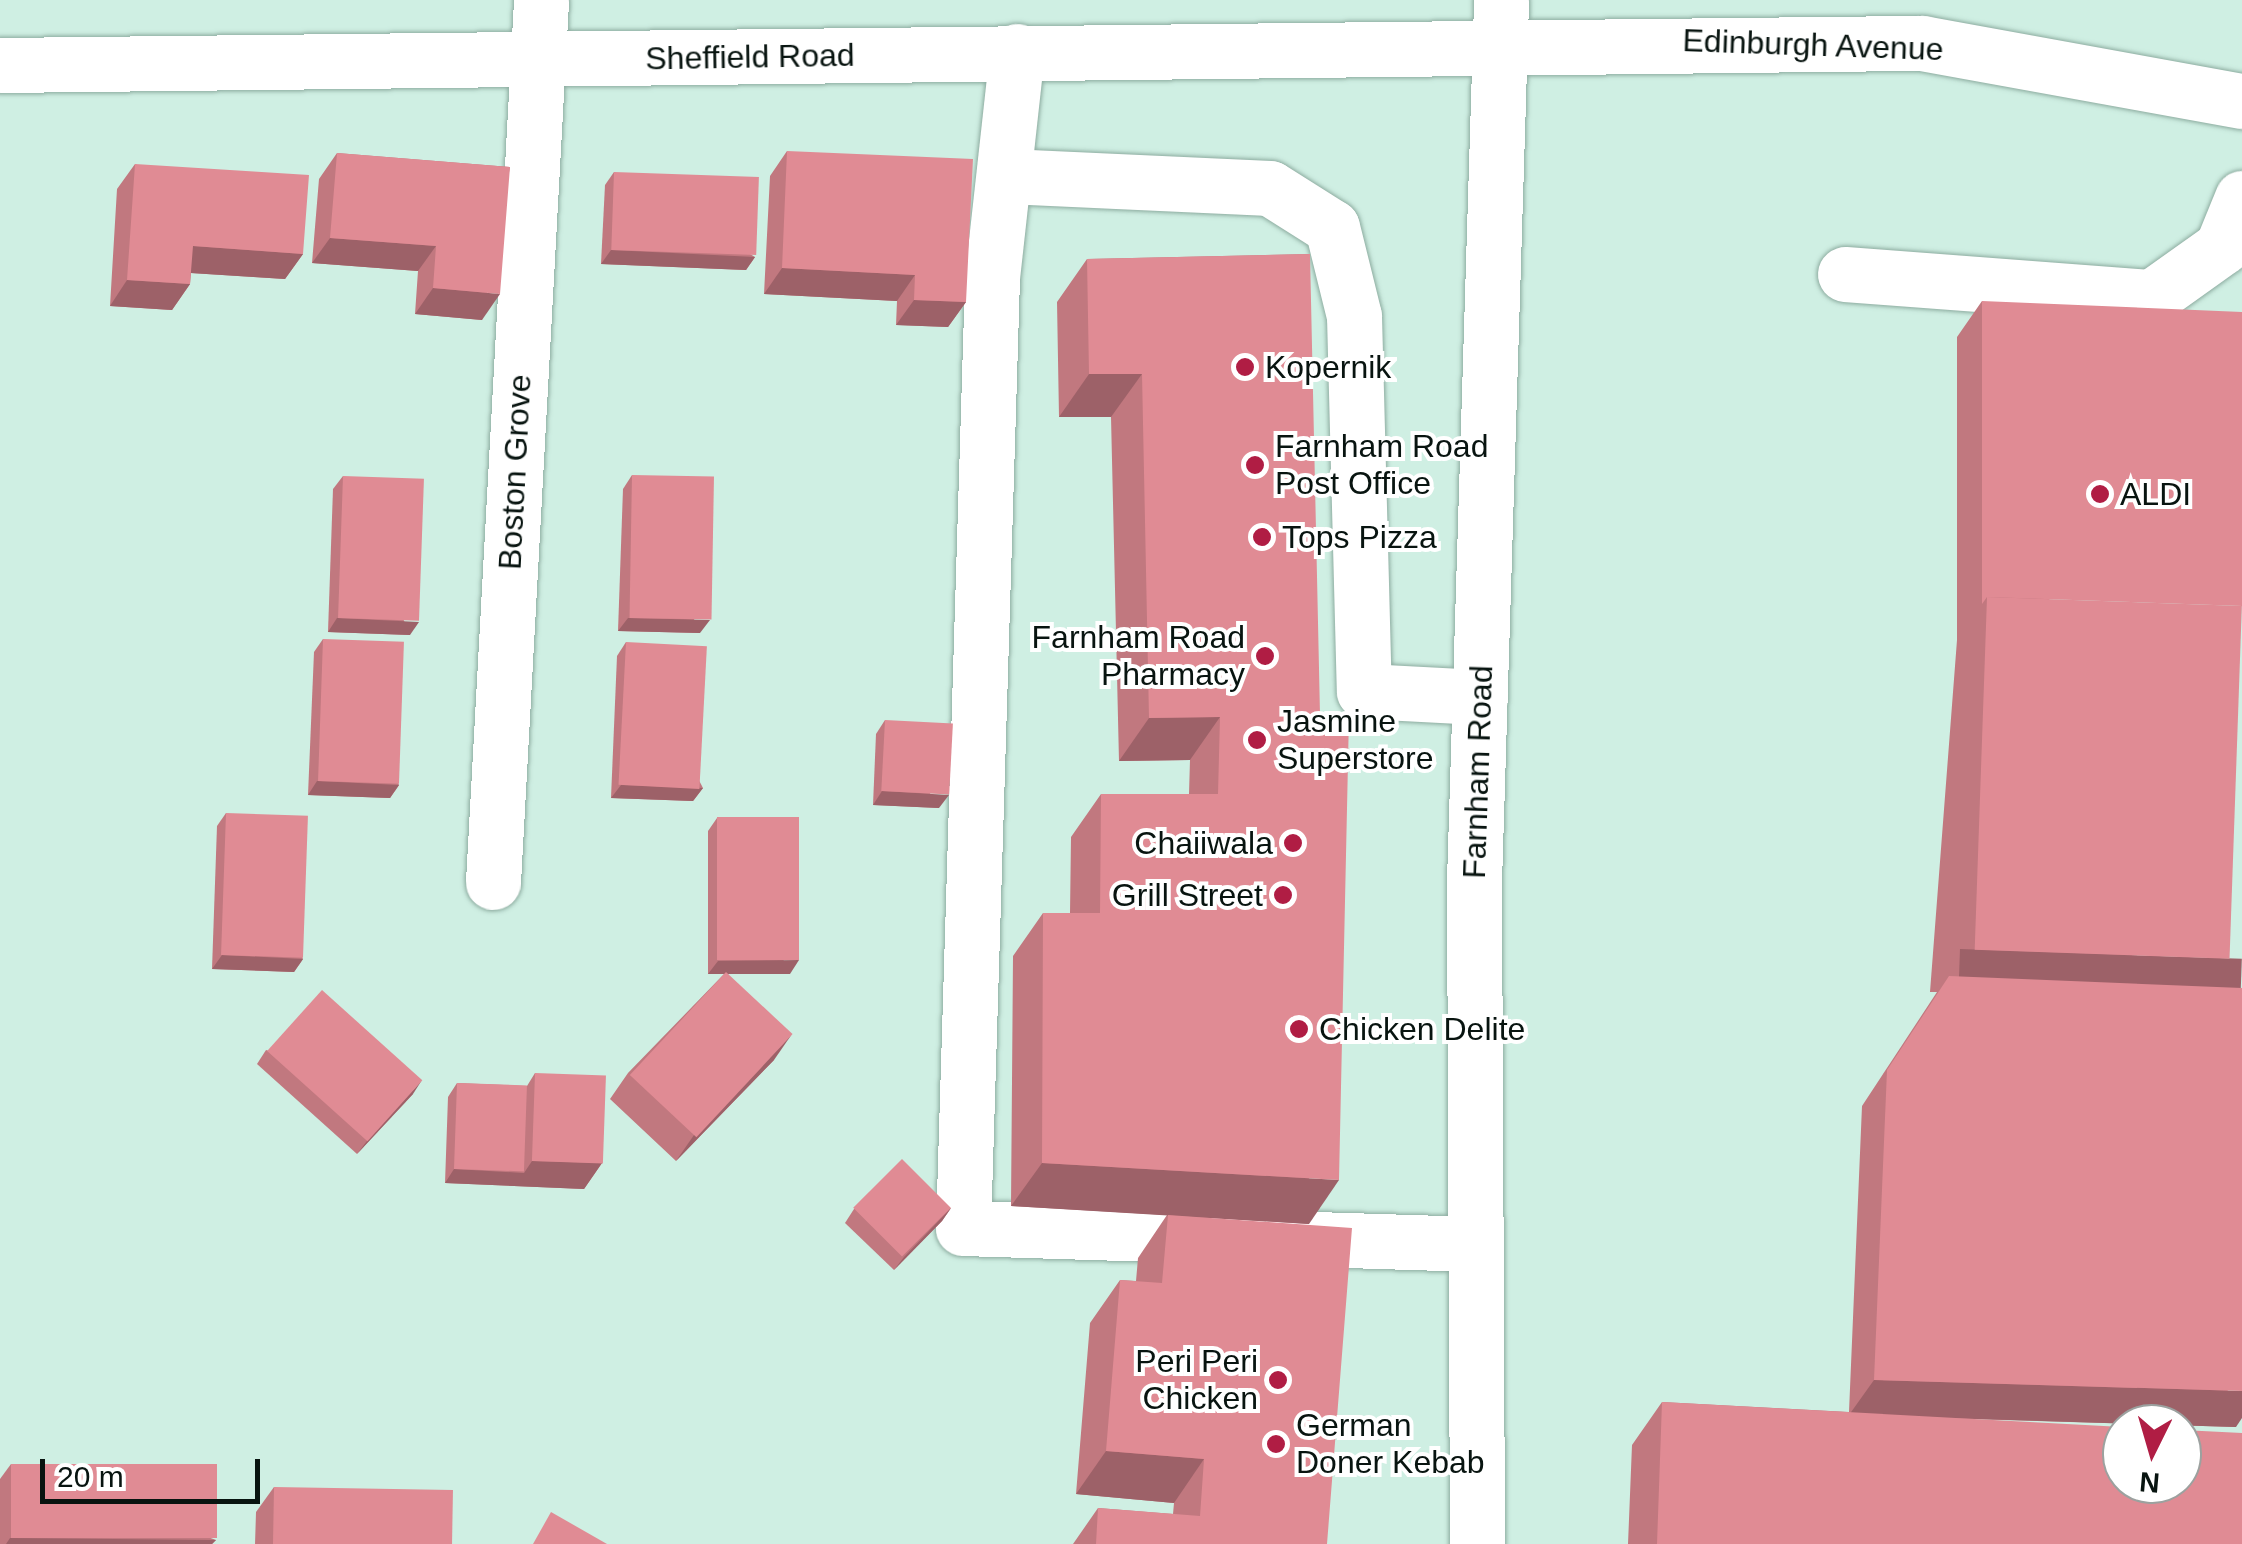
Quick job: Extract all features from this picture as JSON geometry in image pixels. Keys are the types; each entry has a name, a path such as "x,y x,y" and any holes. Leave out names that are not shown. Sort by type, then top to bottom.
{"street":[{"name":"Boston Grove","path":"492,882 541,0"},
{"name":"Sheffield Road","path":"0,65 538,61 1017,51 1500,25"},
{"name":"Edinburgh Avenue","path":"1500,25 1922,43 2242,101"},
{"name":"Farnham Road","path":"1478,1544 1474,1244 1480,697 1500,25"},
{"path":"1017,51 1007,176 992,280 962,1228 1474,1244"},
{"path":"1007,176 1270,188 1332,226 1354,316 1364,692 1480,697"},
{"path":"1845,274 2152,297 2222,246 2242,198"}],"building":[{"path":"787,151 973,159 966,302 914,300 915,275 782,268"},
{"path":"337,153 510,167 500,294 433,288 436,246 330,238"},
{"path":"135,164 309,175 303,254 193,246 190,284 127,280"},
{"path":"614,172 759,177 756,255 611,250"},
{"path":"1310,254 1320,714 1349,716 1339,1180 1042,1163 1043,913 1100,913 1101,794 1218,794 1220,717 1149,718 1142,374 1089,374 1087,259"},
{"name":"ALDI","path":"1982,301 2242,312 2242,606 1987,597 1982,604"},
{"path":"632,475 714,476 711,619 630,618"},
{"path":"343,476 424,479 419,621 338,618"},
{"path":"1987,597 2242,606 2230,959 1975,950"},
{"path":"323,639 404,642 399,784 318,781"},
{"path":"626,642 707,646 699,789 619,785"},
{"path":"885,720 953,724 949,794 881,791"},
{"path":"226,813 308,816 303,958 221,955"},
{"path":"717,817 799,817 799,960 717,960"},
{"path":"726,972 793,1034 696,1137 630,1075"},
{"path":"1949,976 2242,988 2242,1391 1874,1380 1887,1070"},
{"path":"322,990 422,1080 367,1141 267,1051"},
{"path":"535,1073 606,1075 603,1163 532,1161"},
{"path":"457,1083 527,1085 524,1171 454,1169"},
{"path":"902,1159 951,1208 902,1257 853,1208"},
{"path":"1168,1215 1352,1228 1327,1544 1096,1544 1098,1508 1200,1516 1204,1459 1106,1451 1120,1280 1162,1283"},
{"path":"1662,1402 2102,1426 2102,1504 2202,1504 2202,1431 2242,1433 2242,1544 1657,1544"},
{"path":"11,1464 217,1464 217,1538 11,1538"},
{"path":"274,1487 453,1490 452,1544 273,1544"},
{"path":"551,1512 607,1544 533,1544"}],"place":[{"name":"Kopernik","path":"1245,367"},
{"name":"Farnham Road Post Office","path":"1255,465"},
{"name":"ALDI","path":"2100,494"},
{"name":"Tops Pizza","path":"1262,537"},
{"name":"Farnham Road Pharmacy","path":"1265,656"},
{"name":"Jasmine Superstore","path":"1257,740"},
{"name":"Chaiiwala","path":"1293,843"},
{"name":"Grill Street","path":"1283,895"},
{"name":"Chicken Delite","path":"1299,1029"},
{"name":"Peri Peri Chicken","path":"1278,1380"},
{"name":"German Doner Kebab","path":"1276,1444"}]}
